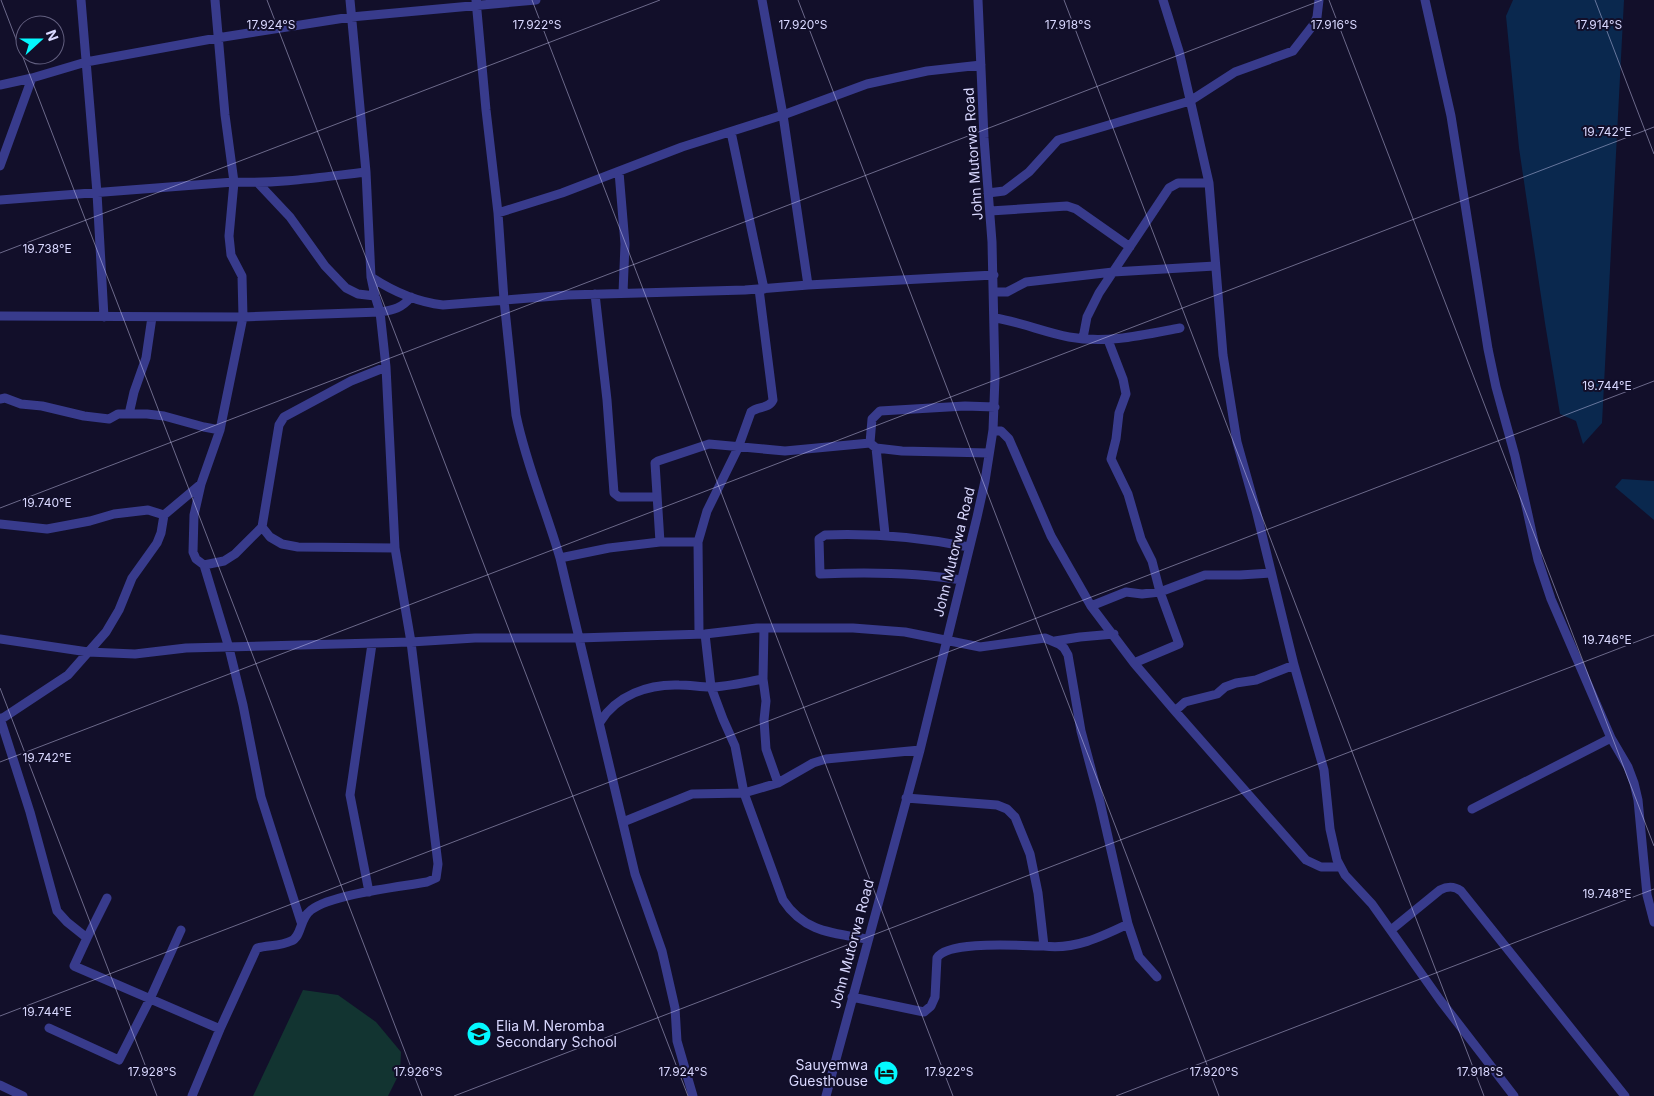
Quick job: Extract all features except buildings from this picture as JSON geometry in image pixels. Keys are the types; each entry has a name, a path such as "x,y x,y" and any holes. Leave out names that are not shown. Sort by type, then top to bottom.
{"street":[{"path":"81,0 97,192 104,317"},
{"path":"215,0 217,38 234,182 228,236 231,255 242,276 243,317 220,430 201,484 194,515 193,552 196,558 204,565 229,648 243,705 261,797 301,922"},
{"path":"192,1096 257,948 292,941 298,935 301,922 310,910 326,903 369,892 427,882 436,878 438,864 435,831 411,642 395,548 386,367 380,312 371,277 366,172 350,0"},
{"path":"0,84 32,78 86,62 217,38 351,17 477,3 536,0"},
{"path":"762,0 783,115 808,285"},
{"name":"John Mutorwa Road","path":"826,1096 867,939 920,750 985,481 989,453 994,407 994,275 978,0"},
{"path":"1163,0 1179,51 1208,183 1212,208 1223,355 1237,442 1256,510 1294,665 1324,770 1330,828 1340,867 1372,904 1440,1000 1514,1096"},
{"path":"988,193 1004,190 1029,172 1058,140 1190,101 1235,72 1293,51 1314,24 1319,0"},
{"path":"1425,0 1451,116 1488,349 1538,560 1551,599 1611,738 1628,767 1638,800 1647,895 1654,922"},
{"path":"477,3 486,110 498,212 513,397 520,433 560,558 635,874 662,951 675,1008 677,1041 693,1096"},
{"path":"498,212 562,193 682,148 783,115 867,84 927,71 981,65"},
{"path":"0,166 32,78"},
{"path":"731,132 761,289 773,400 768,406 754,409 751,412 738,448 707,511 698,542 702,633 711,687 735,746 744,793 783,900 803,923 827,932 867,939"},
{"path":"0,200 234,182 290,181 366,172"},
{"path":"619,172 624,237 623,294"},
{"path":"258,183 290,217 325,266 346,288 358,294 375,296"},
{"path":"1083,338 1092,306 1168,188 1178,183 1208,183"},
{"path":"990,211 1067,206 1076,208 1130,247"},
{"path":"994,292 1007,292 1026,282 1113,272 1215,266"},
{"path":"371,277 392,291 425,303 443,305 595,294 761,289 994,275"},
{"path":"595,294 607,400 614,494 619,497 657,497"},
{"path":"0,316 243,317 380,312 398,309 406,304 411,297"},
{"path":"129,414 134,392 146,358 152,317"},
{"path":"995,318 1070,337 1108,340 1180,328"},
{"path":"1108,340 1123,379 1126,394 1119,413 1111,459 1128,494 1141,539 1152,561 1160,592 1179,644 1134,663"},
{"path":"204,565 224,561 235,554 262,527 279,425 284,417 352,381 386,367"},
{"path":"2,401 42,406 84,416 109,419 118,414 164,416 220,430"},
{"path":"885,534 873,446 872,419 880,411 886,409 994,407"},
{"path":"992,430 1005,434 1014,448 1051,536 1091,606 1134,663 1306,860 1321,867 1340,867"},
{"path":"660,542 654,466 658,461 709,444 785,451 873,446 902,452 989,453"},
{"path":"86,938 57,911 30,812 0,719 68,675 106,632 119,610 132,578 162,533 164,515 201,484"},
{"path":"0,524 47,529 90,521 114,514 148,510 164,515"},
{"path":"262,527 270,537 282,544 298,547 395,548"},
{"path":"961,580 864,572 820,574 818,543 821,536 885,534 925,538 969,547"},
{"path":"560,558 609,548 660,542 698,542"},
{"path":"1091,606 1126,592 1142,594 1160,592 1204,575 1240,575 1271,572"},
{"path":"0,639 88,652 135,654 186,648 372,644 475,638 578,638 702,633 764,628 853,628 905,632 980,647 1045,638 1055,641 1064,648 1068,655 1081,731 1100,802 1128,924 1139,957 1157,977"},
{"path":"764,628 763,680 766,701 764,720 766,749 778,783"},
{"path":"1055,641 1114,634"},
{"path":"369,892 350,795 372,644"},
{"path":"1175,711 1185,702 1217,694 1226,687 1236,683 1256,680 1294,665"},
{"path":"600,722 611,709 638,690 677,685 711,687 763,680"},
{"path":"1472,809 1611,738"},
{"path":"623,822 692,794 744,793 778,783 812,763 920,750"},
{"path":"906,798 997,805 1007,809 1015,817 1030,854 1038,893 1044,946"},
{"path":"1391,930 1440,890 1456,888 1461,891 1625,1096"},
{"path":"107,898 74,966 220,1029"},
{"path":"852,997 924,1012 931,1006 935,997 937,958 944,951 974,946 1044,946 1057,948 1093,940 1128,924"},
{"path":"49,1028 119,1060 150,999 181,930"},
{"path":"0,1085 23,1096"}],"green space":[{"path":"303,990 338,995 376,1022 401,1052 400,1072 388,1096 253,1096"}],"water":[{"path":"1513,0 1624,0 1602,423 1583,444 1576,421 1560,414 1545,323 1519,148 1506,16"},
{"path":"1622,479 1654,481 1654,520 1615,487"}],"place":[{"name":"Elia M. Neromba Secondary School","path":"479,1034"},
{"name":"Sauyemwa Guesthouse","path":"886,1073"}]}
